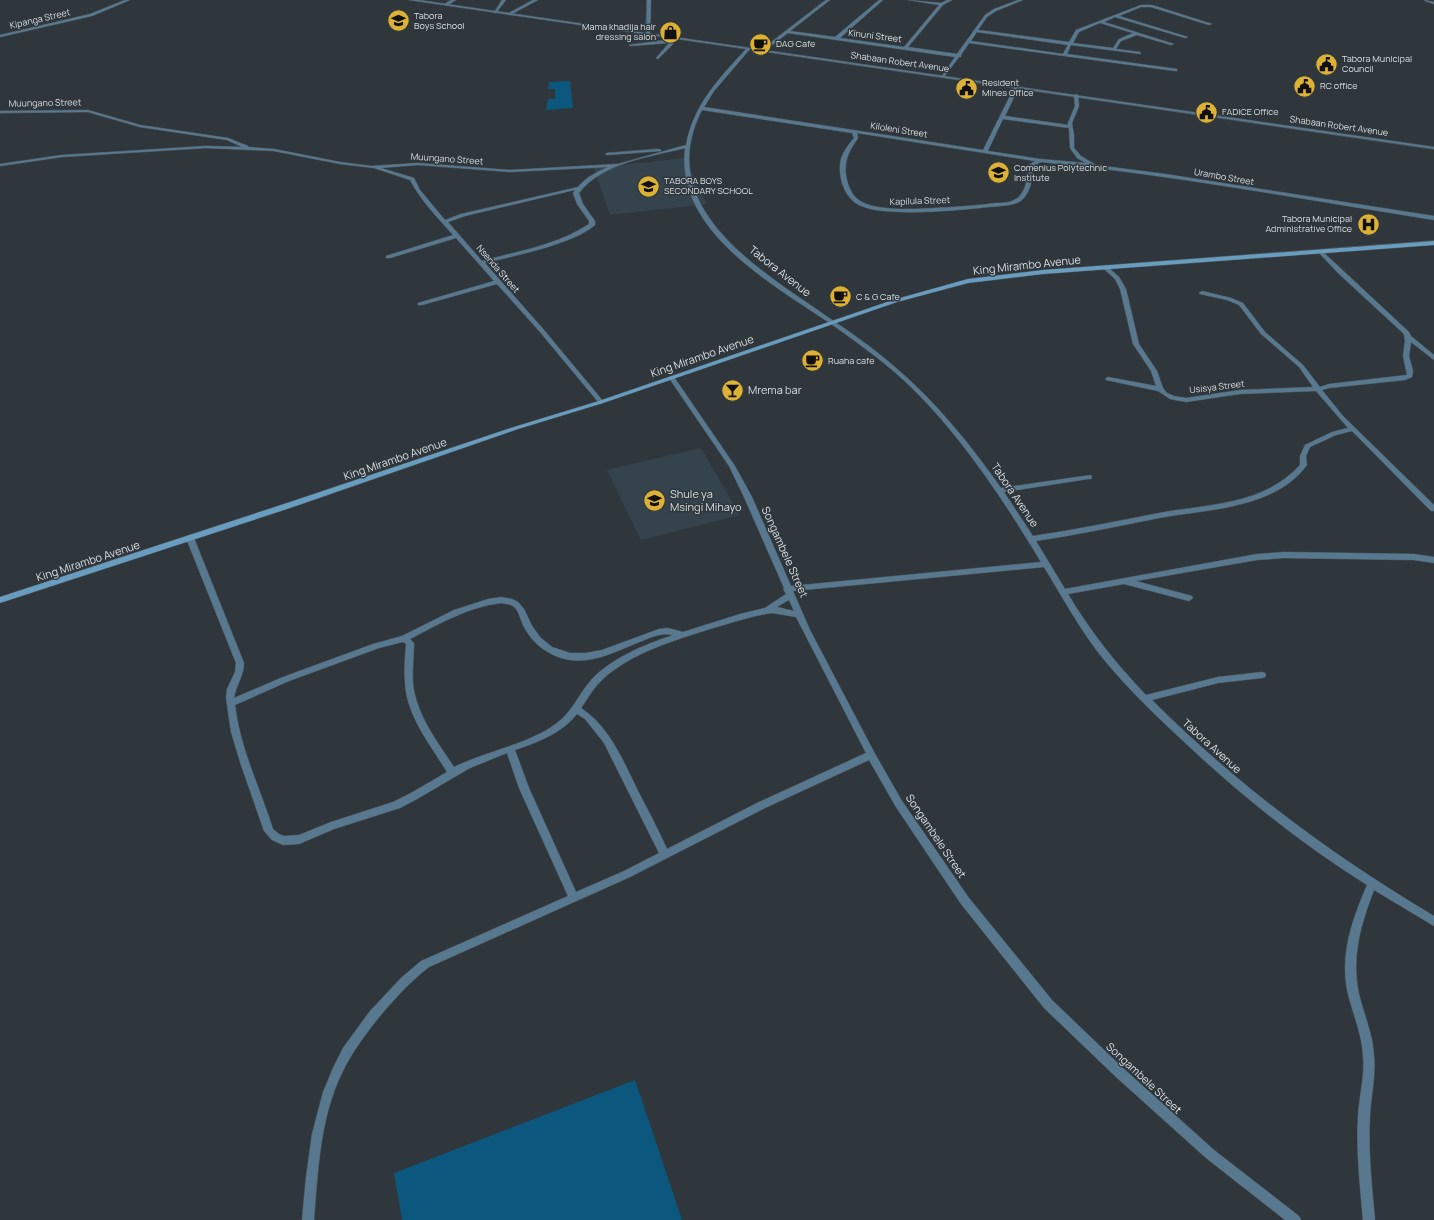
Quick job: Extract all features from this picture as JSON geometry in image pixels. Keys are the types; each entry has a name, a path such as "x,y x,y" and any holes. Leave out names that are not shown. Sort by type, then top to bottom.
{"main road":[{"name":"King Mirambo Avenue","path":"0,600 190,538 516,428 601,402 895,301 968,281 1007,275 1434,243"}],"street":[{"name":"Kipanga Street","path":"0,36 91,15 128,0"},
{"name":"Shabaan Robert Avenue","path":"411,0 648,34 675,40 944,76 1017,88 1434,148"},
{"path":"447,4 454,0"},
{"path":"495,12 504,0"},
{"path":"509,14 536,0"},
{"path":"648,34 649,0"},
{"path":"762,51 828,0"},
{"path":"836,39 881,0"},
{"path":"910,0 942,4"},
{"path":"905,48 942,4 950,0"},
{"path":"944,76 960,56 983,19 990,13 1021,0"},
{"path":"1426,0 1434,3"},
{"path":"1144,1 1145,5"},
{"path":"1064,55 1076,32 1145,5 1210,24"},
{"path":"1115,16 1186,37"},
{"path":"1100,22 1172,44"},
{"path":"976,31 1140,53"},
{"name":"Kinuni Street","path":"788,32 960,56"},
{"path":"1114,49 1120,40 1138,33"},
{"path":"631,45 675,40"},
{"path":"658,58 675,40"},
{"path":"969,42 1175,70"},
{"name":"Tabora Avenue","path":"748,49 713,88 701,108 690,136 687,170 691,190 701,210 716,231 766,277 789,294 833,322 884,361 917,390 952,428 1000,490 1047,564 1062,592 1108,659 1144,699 1197,750 1256,800 1301,834 1372,884 1434,921"},
{"path":"985,151 995,134 1017,88"},
{"name":"Urambo Street","path":"1076,96 1077,106 1070,128 1072,135 1072,148 1074,153 1095,166 1165,175 1434,218"},
{"name":"Kiloleni Street","path":"701,108 1040,160 1095,166"},
{"name":"Muungano Street","path":"0,112 88,111 140,126 228,139 252,148"},
{"path":"1002,117 1070,128"},
{"path":"851,130 854,132 856,138 875,134"},
{"name":"Kapilula Street","path":"856,138 848,146 845,153 843,161 843,175 845,183 853,198 869,208 893,210 932,209 991,206 1015,202 1021,199 1024,195 1030,177 1031,165"},
{"name":"Muungano Street","path":"579,188 598,174 617,165 689,146"},
{"name":"Muungano Street","path":"0,165 62,156 206,147 252,148 280,151 344,164 371,166 418,164 510,171 617,165"},
{"path":"606,154 675,150"},
{"path":"1023,157 1031,165 1040,160"},
{"name":"Nsenda Street","path":"371,166 412,179 418,190 444,222 496,282 542,331 601,402"},
{"path":"444,222 579,188"},
{"path":"480,263 566,238 587,229 592,225 592,221 577,198 576,193 579,188"},
{"path":"388,257 457,236"},
{"path":"1321,252 1409,337 1434,358"},
{"path":"1106,268 1117,278 1123,289 1136,344 1154,371 1160,389"},
{"path":"420,304 496,282"},
{"path":"1202,293 1229,299 1241,304 1263,333 1301,366 1325,399 1434,509"},
{"name":"Usisya Street","path":"1108,379 1160,389 1172,398 1186,400 1240,392 1318,389 1346,383 1405,378 1410,376 1406,356 1409,337"},
{"name":"Songambele Street","path":"672,378 732,466 748,497 789,592 826,671 871,755 920,837 965,901 1048,1004 1120,1073 1210,1154 1295,1220"},
{"path":"1031,538 1098,529 1180,511 1239,502 1254,497 1278,486 1300,470 1304,464 1303,456 1307,446 1334,433 1354,429"},
{"path":"1000,490 1088,477"},
{"path":"190,538 240,663 240,672 231,694 231,703 238,744 269,831 275,839 284,842 294,841 330,826 393,807 430,788 452,772 476,760 510,749 553,731 577,710 598,679 612,667 655,645 741,616 775,610 799,614"},
{"path":"1062,592 1125,582 1216,564 1284,555 1414,557 1434,560"},
{"path":"766,611 789,592 1047,564"},
{"path":"1125,582 1189,598"},
{"path":"231,703 286,679 376,646 404,639 457,613 477,605 494,601 512,602 519,608 528,627 546,647 570,656 590,656 662,631 683,635"},
{"path":"404,639 410,643 409,683 419,719 452,772"},
{"path":"1144,699 1218,680 1262,675"},
{"path":"577,710 588,717 607,740 665,854"},
{"path":"510,749 524,788 574,898"},
{"path":"308,1220 315,1148 330,1090 347,1053 392,994 408,976 425,964 574,898 762,805 871,755"},
{"path":"1369,1220 1365,1171 1364,1117 1369,1066 1368,1044 1354,994 1350,953 1362,910 1372,884"}],"shaded area":[{"path":"570,81 573,108 546,110 548,99 555,99 555,89 548,89 549,82"},
{"name":"TABORA BOYS SECONDARY SCHOOL","path":"685,158 707,204 610,215 594,168"},
{"path":"701,448 740,515 641,540 607,470"},
{"path":"635,1080 682,1220 402,1220 394,1173"}],"place":[{"name":"Tabora Boys School","path":"398,21"},
{"name":"Mama khadija hair dressing salon","path":"671,32"},
{"name":"DAG Cafe","path":"760,44"},
{"name":"Tabora Municipal Council","path":"1327,64"},
{"name":"RC office","path":"1305,86"},
{"name":"Resident Mines Office","path":"967,88"},
{"name":"FADICE Office","path":"1207,112"},
{"name":"Comenius Polytechnic Institute","path":"999,173"},
{"name":"TABORA BOYS SECONDARY SCHOOL","path":"649,186"},
{"name":"Tabora Municipal Administrative Office","path":"1368,224"},
{"name":"C & G Cafe","path":"841,297"},
{"name":"Ruaha cafe","path":"813,361"},
{"name":"Mrema bar","path":"733,390"},
{"name":"Shule ya Msingi Mihayo","path":"654,500"}]}
